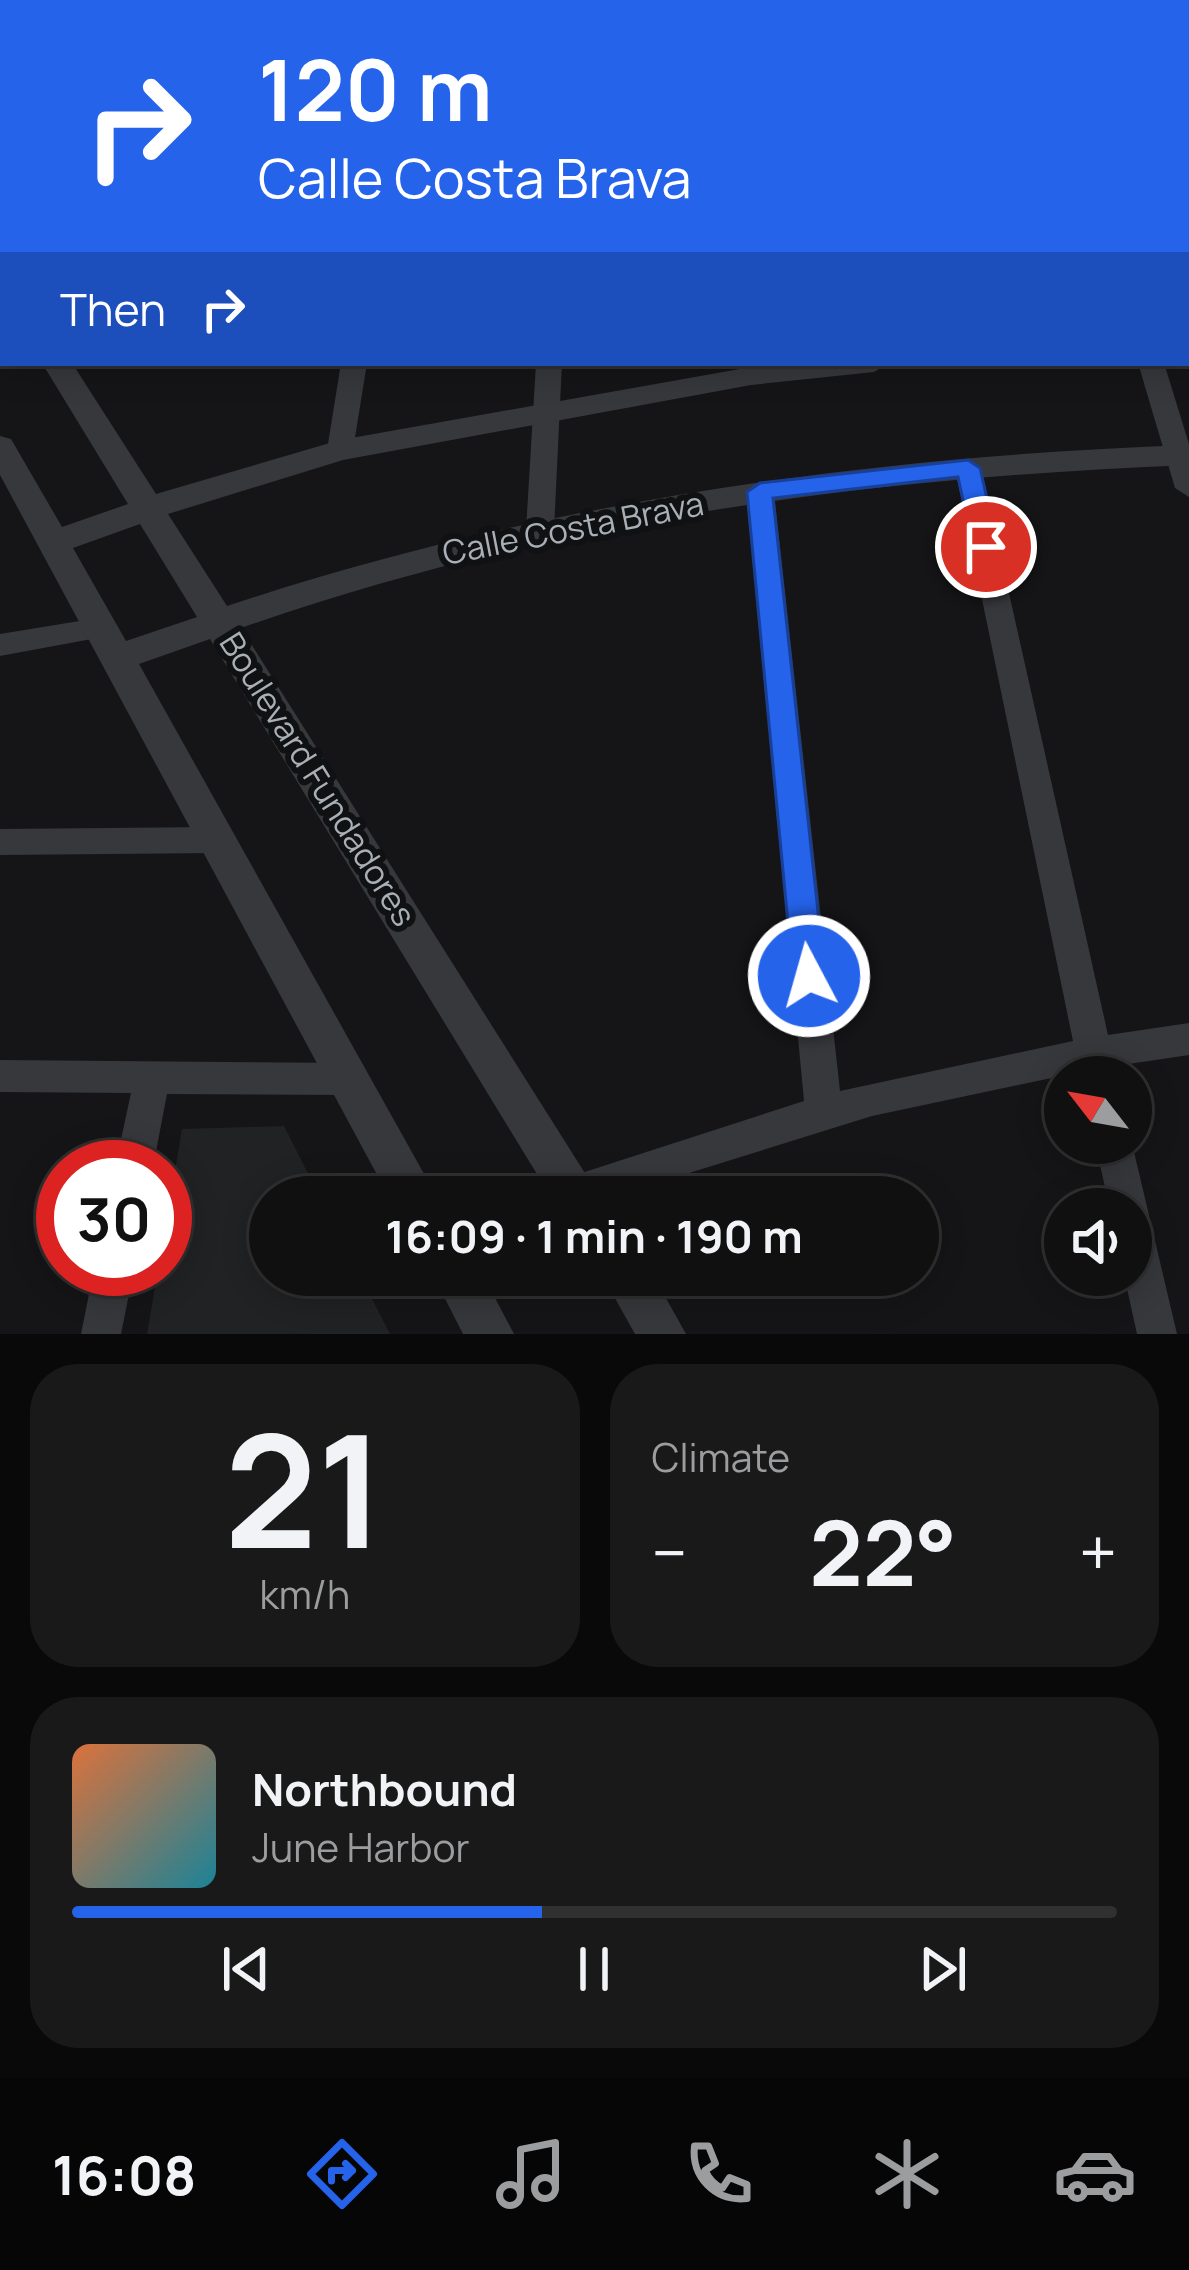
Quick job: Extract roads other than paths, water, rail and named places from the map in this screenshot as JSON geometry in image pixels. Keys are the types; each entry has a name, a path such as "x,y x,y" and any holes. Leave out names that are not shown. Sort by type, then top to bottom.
{"street":[{"name":"Boulevard Fundadores","path":"59,366 559,1176"},
{"path":"340,450 354,366"},
{"path":"539,530 549,366"},
{"path":"55,542 340,450 750,369 812,366"},
{"path":"1152,366 1183,455 1189,488"},
{"path":"0,446 403,1176"},
{"name":"Calle Costa Brava","path":"106,644 218,622 305,592 539,530 760,492 968,468 1183,455"},
{"path":"968,468 1094,1056"},
{"path":"760,492 823,1109"},
{"path":"0,645 106,644"},
{"path":"0,842 216,840"},
{"path":"1126,1056 1189,1039"},
{"path":"629,1176 823,1109 1044,1073"},
{"path":"0,1076 351,1078"},
{"path":"140,1140 152,1079"},
{"path":"101,1334 109,1296"},
{"path":"469,1296 490,1334"},
{"path":"639,1296 662,1334"},
{"path":"1148,1296 1157,1334"}]}
